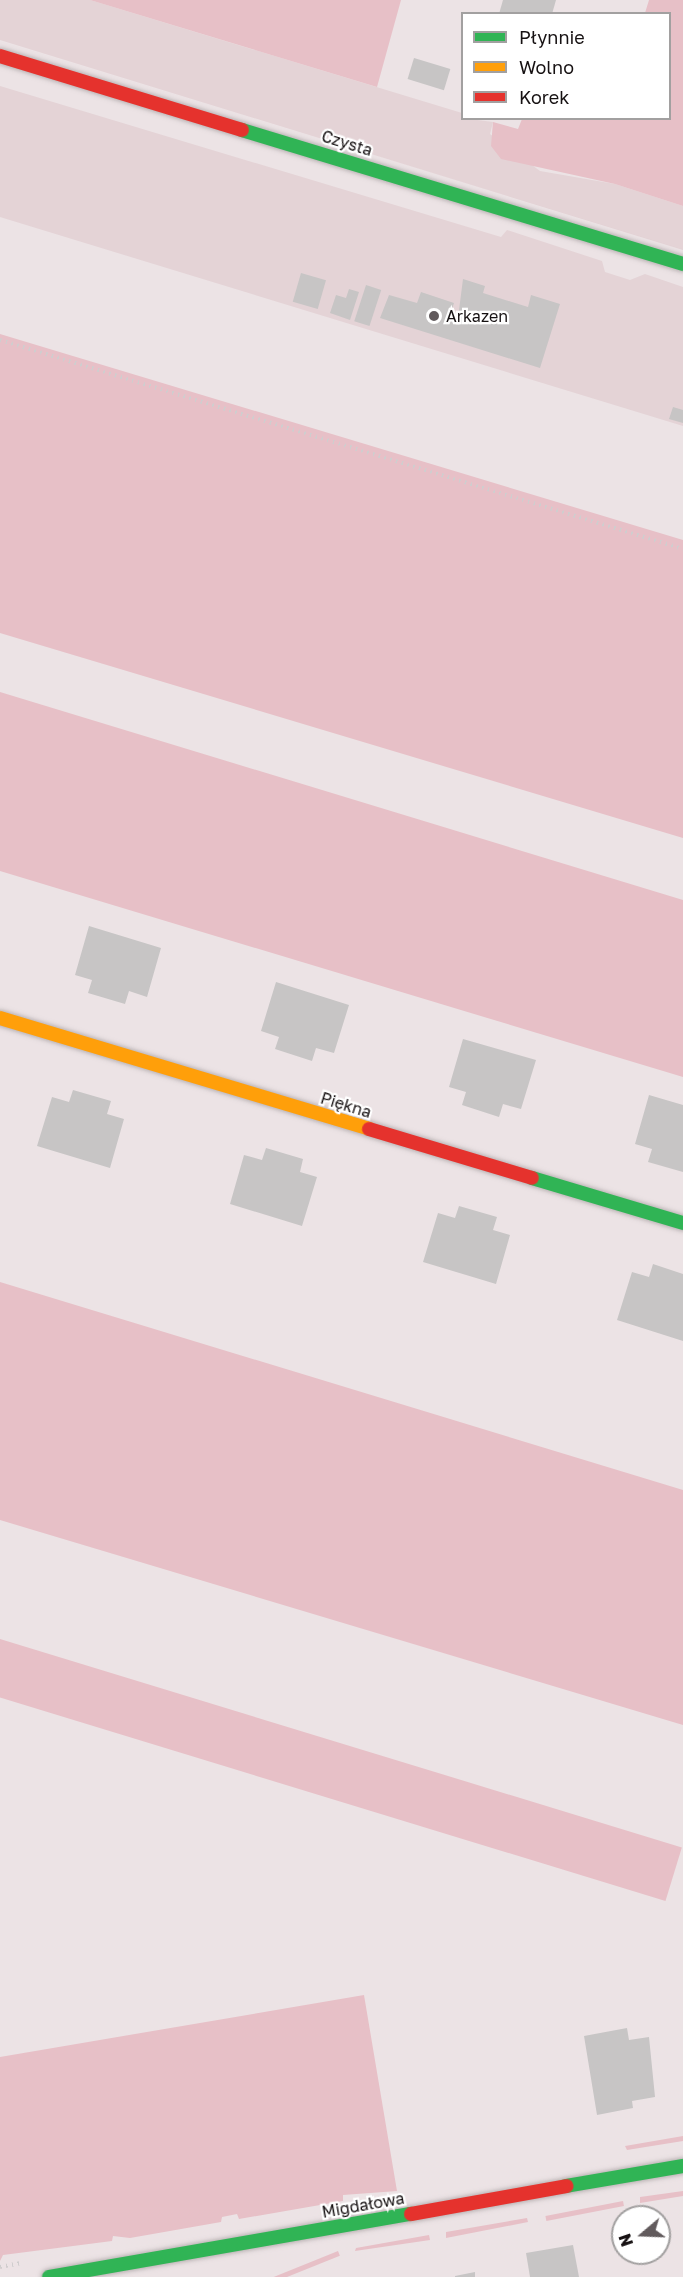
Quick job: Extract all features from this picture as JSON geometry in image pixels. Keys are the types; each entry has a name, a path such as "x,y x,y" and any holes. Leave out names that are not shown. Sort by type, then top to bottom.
{"street":[{"name":"Czysta","path":"0,56 683,264"},
{"name":"Piękna","path":"0,1018 683,1223"},
{"name":"Migdałowa","path":"49,2277 683,2166"}],"path":[{"path":"0,340 683,549"}],"shaded area":[{"path":"0,0 90,0 461,113 461,120 493,122 490,134 540,171 615,184 683,206 683,250 0,40"},
{"path":"90,0 401,0 377,87"},
{"path":"649,0 683,0 683,206 615,184 501,159 491,146 493,122 518,129 522,120 671,120 671,12 645,12"},
{"path":"0,86 501,237 507,230 602,261 605,272 630,280 645,274 683,287 683,426 0,217"},
{"path":"0,334 683,540 683,838 0,633"},
{"path":"0,692 683,900 683,1077 0,871"},
{"path":"0,1282 683,1490 683,1725 0,1520"},
{"path":"0,1639 682,1847 665,1901 0,1698"},
{"path":"364,1995 397,2191 343,2195 343,2201 239,2219 237,2214 222,2217 221,2222 130,2238 113,2236 112,2241 3,2255 0,2261 0,2057"},
{"path":"683,2136 683,2141 627,2150 625,2146"},
{"path":"683,2191 683,2196 640,2203 640,2197"},
{"path":"623,2201 624,2205 611,2205 611,2208 546,2221 545,2216"},
{"path":"527,2218 528,2222 446,2238 446,2232"},
{"path":"429,2235 430,2240 355,2251 356,2248"},
{"path":"338,2251 340,2256 287,2277 274,2277"}],"building":[{"path":"503,0 556,0 553,12 500,12"},
{"path":"414,58 450,69 444,90 408,79"},
{"path":"301,273 326,280 318,309 293,302"},
{"path":"463,279 485,286 483,293 528,307 531,295 560,304 540,368 380,318 389,295 417,303 421,292 454,303 450,315 458,318"},
{"path":"366,285 381,290 369,326 354,321"},
{"path":"349,289 359,292 350,320 330,313 336,295 346,298"},
{"path":"673,407 683,410 683,423 669,419"},
{"path":"89,926 161,948 147,997 129,991 125,1004 88,993 92,980 75,975"},
{"path":"276,982 349,1005 334,1053 316,1048 312,1061 275,1049 279,1037 261,1031"},
{"path":"463,1039 536,1060 521,1109 503,1104 499,1117 462,1105 466,1092 449,1087"},
{"path":"73,1090 111,1101 107,1114 124,1119 110,1168 37,1146 52,1097 69,1102"},
{"path":"649,1095 683,1105 683,1172 648,1162 652,1149 635,1144"},
{"path":"266,1148 303,1159 300,1172 317,1177 302,1226 230,1204 244,1155 262,1160"},
{"path":"459,1206 497,1217 493,1230 510,1235 496,1284 423,1262 438,1213 455,1218"},
{"path":"653,1264 683,1274 683,1341 617,1320 632,1272 649,1277"},
{"path":"627,2028 629,2040 649,2037 655,2097 632,2101 633,2108 597,2115 584,2036"},
{"path":"573,2245 579,2277 530,2277 526,2253"},
{"path":"475,2272 475,2277 455,2277 455,2276"}],"traffic: fast":[{"path":"242,130 683,264"},
{"path":"532,1178 683,1223"},
{"path":"566,2186 683,2166"},
{"path":"49,2277 411,2214"}],"traffic: slow":[{"path":"0,1018 369,1129"}],"traffic: jam":[{"path":"0,56 242,130"},
{"path":"369,1129 532,1178"},
{"path":"411,2214 566,2186"}],"place":[{"name":"Arkazen","path":"434,316"}]}
